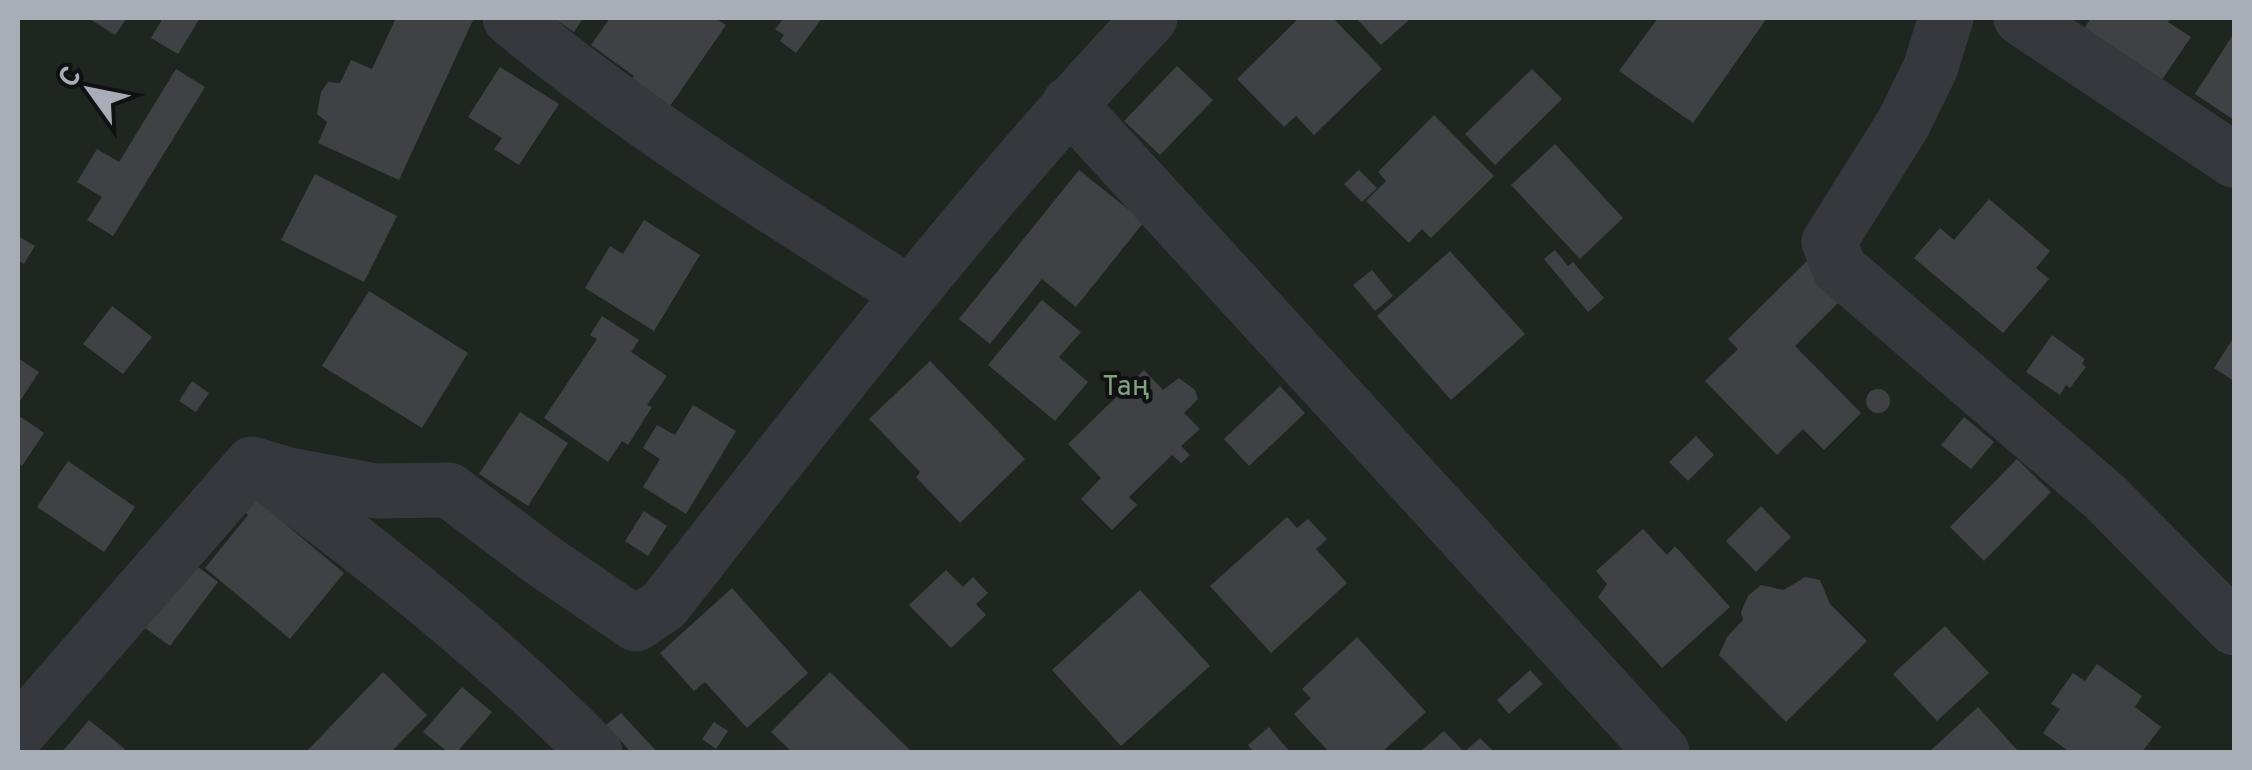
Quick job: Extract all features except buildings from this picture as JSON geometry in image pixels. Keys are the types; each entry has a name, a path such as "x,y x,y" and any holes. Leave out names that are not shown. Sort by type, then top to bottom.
{"street":[{"path":"510,18 577,73 731,181 908,293"},
{"path":"252,464 288,476 376,490 450,490 636,624 664,605 908,293 1069,104 1150,18"},
{"path":"1946,18 1930,69 1903,124 1829,242 1839,268 2106,498 2234,628"},
{"path":"2021,18 2234,160"},
{"path":"1069,104 1662,752"},
{"path":"18,733 252,464"},
{"path":"252,464 388,566 538,694 595,752"}],"green space":[{"name":"Таң","path":"18,18 2234,18 2234,752 18,752"}]}
